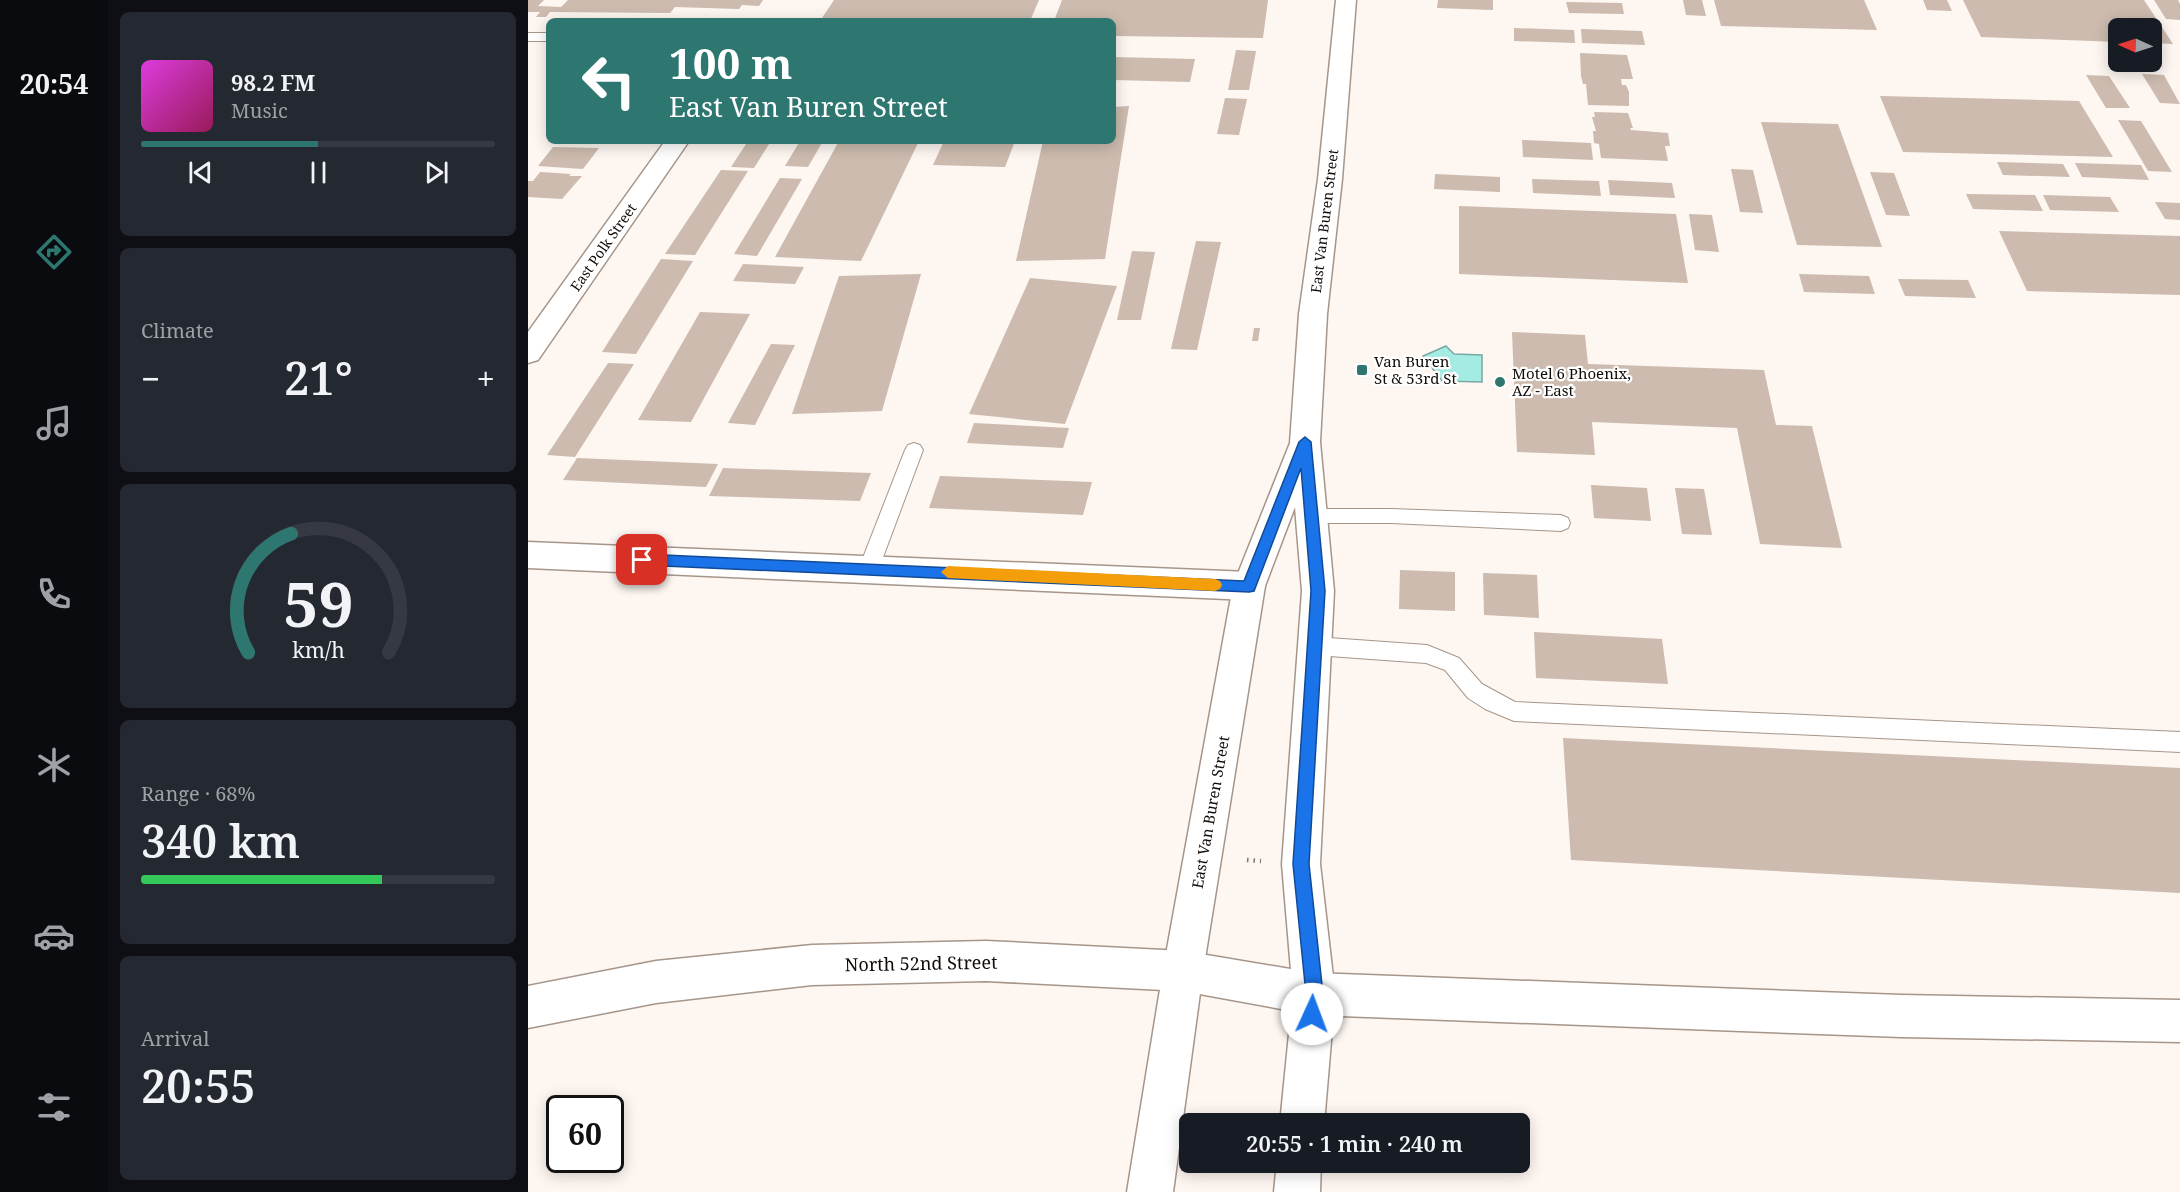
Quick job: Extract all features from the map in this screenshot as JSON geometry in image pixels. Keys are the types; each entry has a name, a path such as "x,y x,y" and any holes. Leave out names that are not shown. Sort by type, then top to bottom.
{"main road":[{"name":"East Van Buren Street","path":"1303,1113 1314,994 1301,864 1318,591 1305,442 1313,314 1332,156 1346,0"},
{"name":"East Polk Street","path":"528,353 675,144"},
{"name":"East Van Buren Street","path":"1150,1192 1183,972 1249,586 1305,442"},
{"path":"528,555 1249,586"},
{"name":"North 52nd Street","path":"528,1007 656,982 812,965 986,961 1183,972 1314,994 1901,1016 2180,1021"},
{"path":"1297,1192 1298,1173"}],"lane":[{"path":"528,37 546,37"},
{"path":"869,568 914,450"},
{"path":"1311,516 1391,516 1561,523"},
{"path":"1315,646 1427,654 1452,664 1474,691 1514,711 2180,742"}],"water":[{"path":"1446,346 1454,354 1482,355 1482,382 1442,381 1423,356"}],"building":[{"path":"528,0 544,0 538,6 561,7 568,0 763,0 759,6 742,5 739,9 675,7 670,13 550,12 546,17 536,17 540,12 528,12"},
{"path":"834,0 1039,0 1031,18 822,18"},
{"path":"1062,0 1268,0 1263,38 1116,36 1116,18 1055,18"},
{"path":"1438,0 1493,0 1493,10 1437,8"},
{"path":"1683,0 1702,0 1706,16 1686,15"},
{"path":"1714,0 1864,0 1877,30 1721,26"},
{"path":"1923,0 1947,0 1952,11 1927,10"},
{"path":"1963,0 2144,0 2156,18 2108,18 2108,42 1981,37"},
{"path":"2154,0 2178,0 2180,20 2166,19"},
{"path":"1566,2 1622,3 1624,14 1569,13"},
{"path":"2162,27 2173,44 2162,44"},
{"path":"1514,28 1574,30 1575,43 1514,41"},
{"path":"1581,29 1642,31 1645,45 1582,43"},
{"path":"1236,50 1256,51 1249,90 1228,90"},
{"path":"1580,53 1627,55 1633,79 1621,79 1622,85 1626,85 1629,92 1629,106 1588,105 1586,84 1583,84 1581,76"},
{"path":"1116,57 1195,59 1190,82 1116,80"},
{"path":"2142,74 2164,75 2180,104 2160,103"},
{"path":"2086,75 2109,76 2130,108 2106,108"},
{"path":"1880,96 2079,101 2113,157 1903,152"},
{"path":"1225,98 1247,99 1239,135 1217,134"},
{"path":"1129,106 1105,259 1016,261 1042,144 1116,144 1116,107"},
{"path":"1594,112 1628,113 1633,128 1630,128 1631,130 1668,133 1670,146 1665,146 1668,161 1601,158 1599,144 1594,143 1593,131 1596,131 1592,117 1595,117"},
{"path":"2118,120 2141,121 2172,172 2148,171"},
{"path":"1761,122 1838,124 1882,247 1797,245"},
{"path":"1522,140 1591,143 1593,160 1523,157"},
{"path":"746,144 769,144 754,168 731,167"},
{"path":"798,144 821,144 808,167 785,166"},
{"path":"837,144 918,144 861,261 775,257"},
{"path":"943,144 1014,144 1005,167 933,165"},
{"path":"553,147 599,148 583,169 538,166"},
{"path":"1997,162 2063,164 2070,177 2003,175"},
{"path":"2075,163 2141,165 2149,180 2082,177"},
{"path":"1731,169 1753,170 1763,213 1740,212"},
{"path":"721,170 748,171 695,255 665,254"},
{"path":"540,172 582,176 562,199 528,197 528,181 533,181"},
{"path":"1870,172 1894,173 1910,216 1886,215"},
{"path":"1435,174 1500,177 1500,192 1434,189"},
{"path":"780,178 802,179 757,256 734,254"},
{"path":"1532,179 1599,181 1601,196 1533,193"},
{"path":"1608,180 1672,183 1675,198 1610,195"},
{"path":"1966,194 2035,195 2043,211 1973,209"},
{"path":"2043,195 2110,197 2119,212 2050,210"},
{"path":"2155,202 2180,203 2180,220 2165,219"},
{"path":"1459,206 1676,214 1688,283 1459,274"},
{"path":"1689,214 1712,215 1719,252 1695,250"},
{"path":"1999,231 2180,236 2180,295 2027,291"},
{"path":"1196,241 1221,242 1197,350 1171,349"},
{"path":"1132,251 1155,252 1141,320 1117,320"},
{"path":"661,259 693,261 636,354 602,352"},
{"path":"743,264 804,267 795,284 733,281"},
{"path":"921,274 882,411 792,414 839,276"},
{"path":"1799,274 1869,276 1875,294 1804,292"},
{"path":"1030,278 1117,286 1065,424 969,414"},
{"path":"1898,279 1968,280 1976,298 1905,296"},
{"path":"700,312 750,314 691,422 638,420"},
{"path":"1254,328 1260,328 1258,341 1252,341"},
{"path":"1512,332 1585,335 1588,364 1764,370 1776,425 1812,426 1842,548 1760,544 1737,428 1592,422 1595,455 1517,452"},
{"path":"771,344 795,345 755,425 728,423"},
{"path":"608,363 634,364 575,457 547,455"},
{"path":"974,423 1069,428 1063,448 967,443"},
{"path":"577,458 718,464 706,487 563,480"},
{"path":"723,468 871,473 860,501 709,496"},
{"path":"940,476 1092,482 1083,515 929,508"},
{"path":"1591,485 1647,488 1651,521 1594,518"},
{"path":"1675,488 1704,489 1712,535 1682,534"},
{"path":"1400,570 1455,572 1455,611 1399,609"},
{"path":"1483,573 1537,575 1539,618 1484,615"},
{"path":"1534,632 1662,639 1668,684 1536,678"},
{"path":"1563,738 2180,768 2180,893 1571,860"}],"slow traffic":[{"path":"948,572 1215,585"}],"place":[{"name":"Van Buren St & 53rd St","path":"1362,370"},
{"name":"Motel 6 Phoenix, AZ - East","path":"1500,382"}],"route":[{"path":"642,560 1249,586 1305,442 1318,591 1301,864 1314,994 1312,1014"}]}
